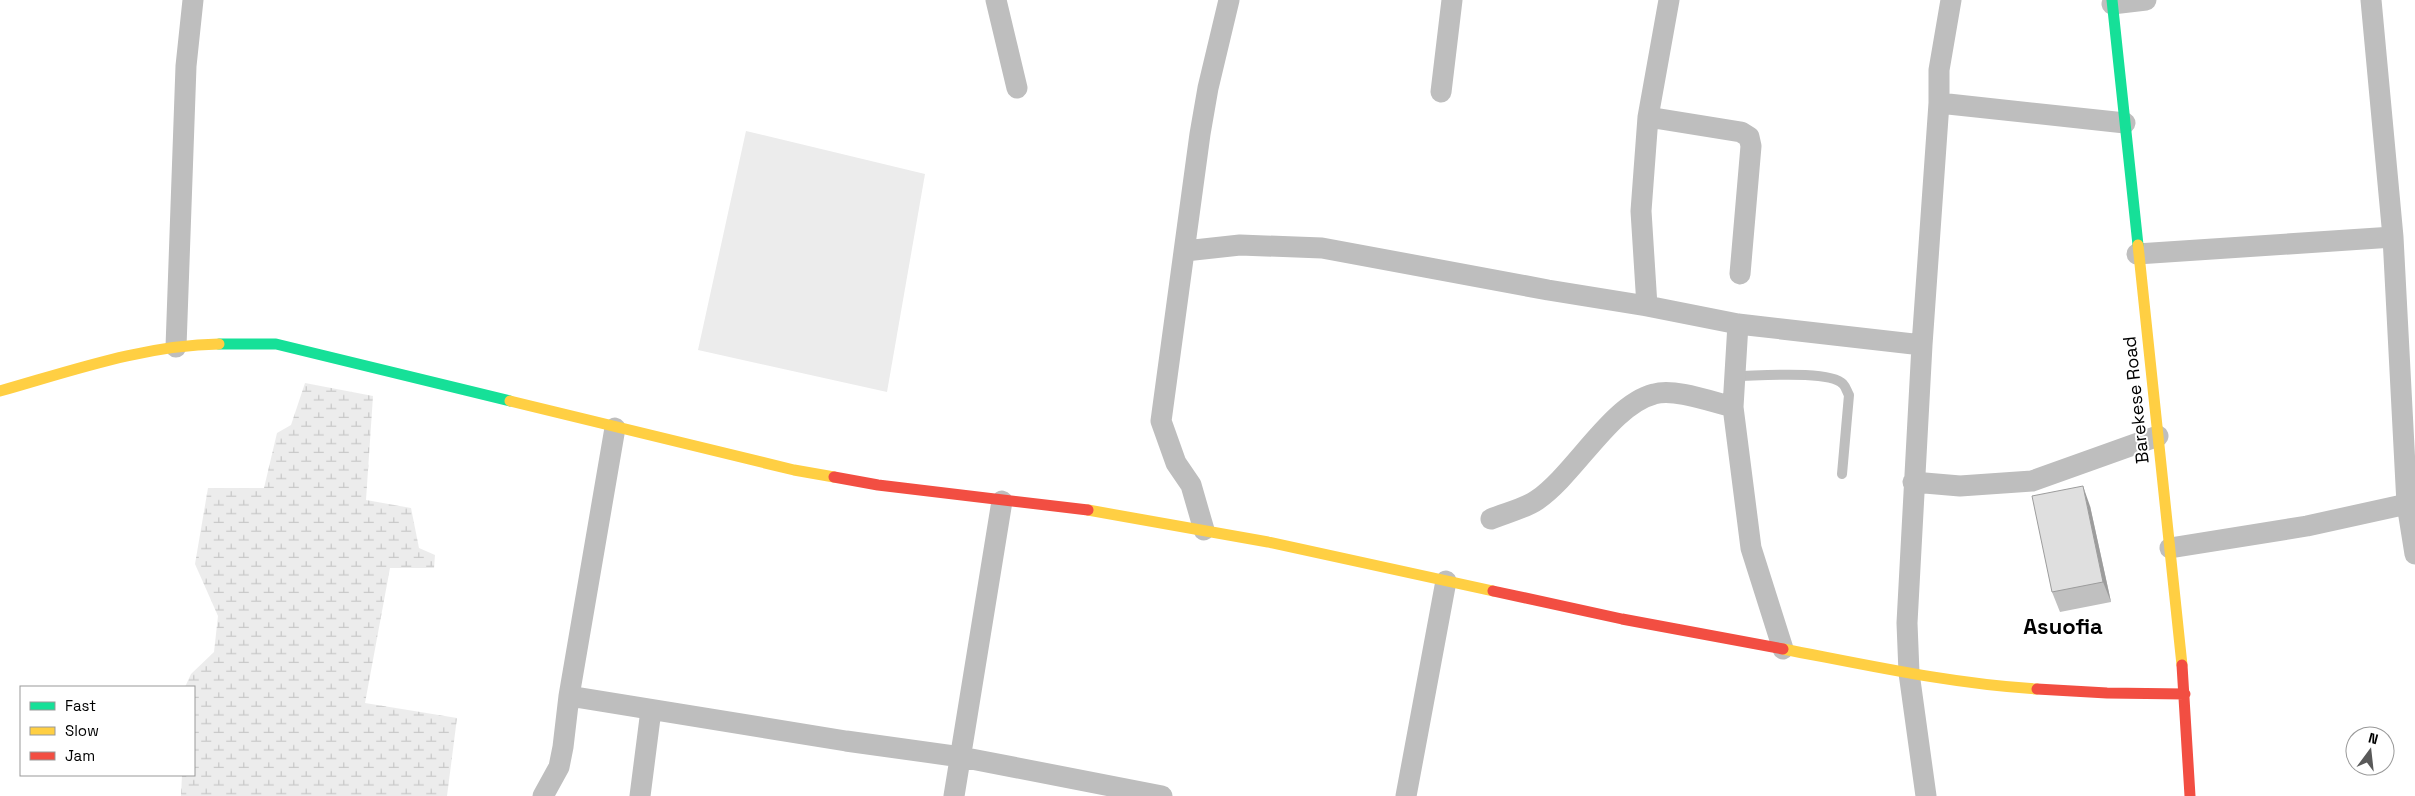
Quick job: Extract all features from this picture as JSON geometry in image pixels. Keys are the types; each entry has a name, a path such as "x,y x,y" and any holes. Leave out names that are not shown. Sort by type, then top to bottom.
{"street":[{"path":"176,347 186,66 193,0"},
{"path":"996,0 1017,88"},
{"path":"1204,530 1191,485 1176,463 1161,421 1208,88 1229,0"},
{"path":"1441,92 1452,0"},
{"path":"1647,306 1642,212 1648,117 1669,0"},
{"path":"1926,796 1909,673 1907,622 1913,482 1939,103 1939,70 1952,0"},
{"path":"2112,2 2146,0"},
{"path":"2371,0 2393,237 2407,504 2415,554"},
{"name":"Barekese Road","path":"2112,2 2137,254 2185,694 2190,796"},
{"path":"1939,103 2125,122"},
{"path":"1648,117 1741,132 1748,136 1751,146 1740,274"},
{"path":"2137,254 2393,237"},
{"path":"1185,251 1240,245 1322,248 1738,324 1922,345"},
{"path":"1738,324 1737,376 1733,407 1751,548 1783,649"},
{"path":"0,391 99,364 176,347 210,344 276,344 794,470 878,485 1086,510 1204,530 1622,618 1909,673 2016,688 2107,693 2185,694"},
{"path":"1491,519 1536,501 1579,461 1608,426 1637,401 1655,393 1676,394 1733,407"},
{"path":"543,796 559,768 569,696 615,428"},
{"path":"1913,482 1960,486 2032,481 2158,436"},
{"path":"954,796 1002,501"},
{"path":"2170,548 2306,526 2407,504"},
{"path":"1406,796 1446,581"},
{"path":"569,696 846,741 961,757 1162,796"},
{"path":"640,796 651,710"}],"lane":[{"path":"1737,376 1805,375 1830,378 1843,384 1849,395 1842,474"}],"green space":[{"path":"746,131 925,174 887,392 698,350"},
{"path":"305,383 373,396 366,500 411,508 419,548 435,555 434,568 390,568 365,703 457,718 447,796 181,796 182,776 195,776 195,686 185,686 191,674 214,652 218,616 195,564 208,488 264,488 277,433 291,425"}],"building":[{"path":"2083,486 2103,582 2052,592 2032,496"}],"traffic: fast":[{"path":"2112,0 2138,245"},
{"path":"219,344 276,344 510,401"}],"traffic: slow":[{"path":"2138,245 2182,665"},
{"path":"0,391 135,354 191,345 219,344"},
{"path":"510,401 794,470 834,477"},
{"path":"1088,510 1268,542 1493,591"},
{"path":"1783,649 1941,678 2005,687 2037,689"}],"traffic: jam":[{"path":"834,477 878,485 1088,510"},
{"path":"1493,591 1622,619 1783,649"},
{"path":"2182,665 2190,796"},
{"path":"2037,689 2107,693 2185,694"}],"district":[{"name":"Asuofia","path":"2063,626"}]}
